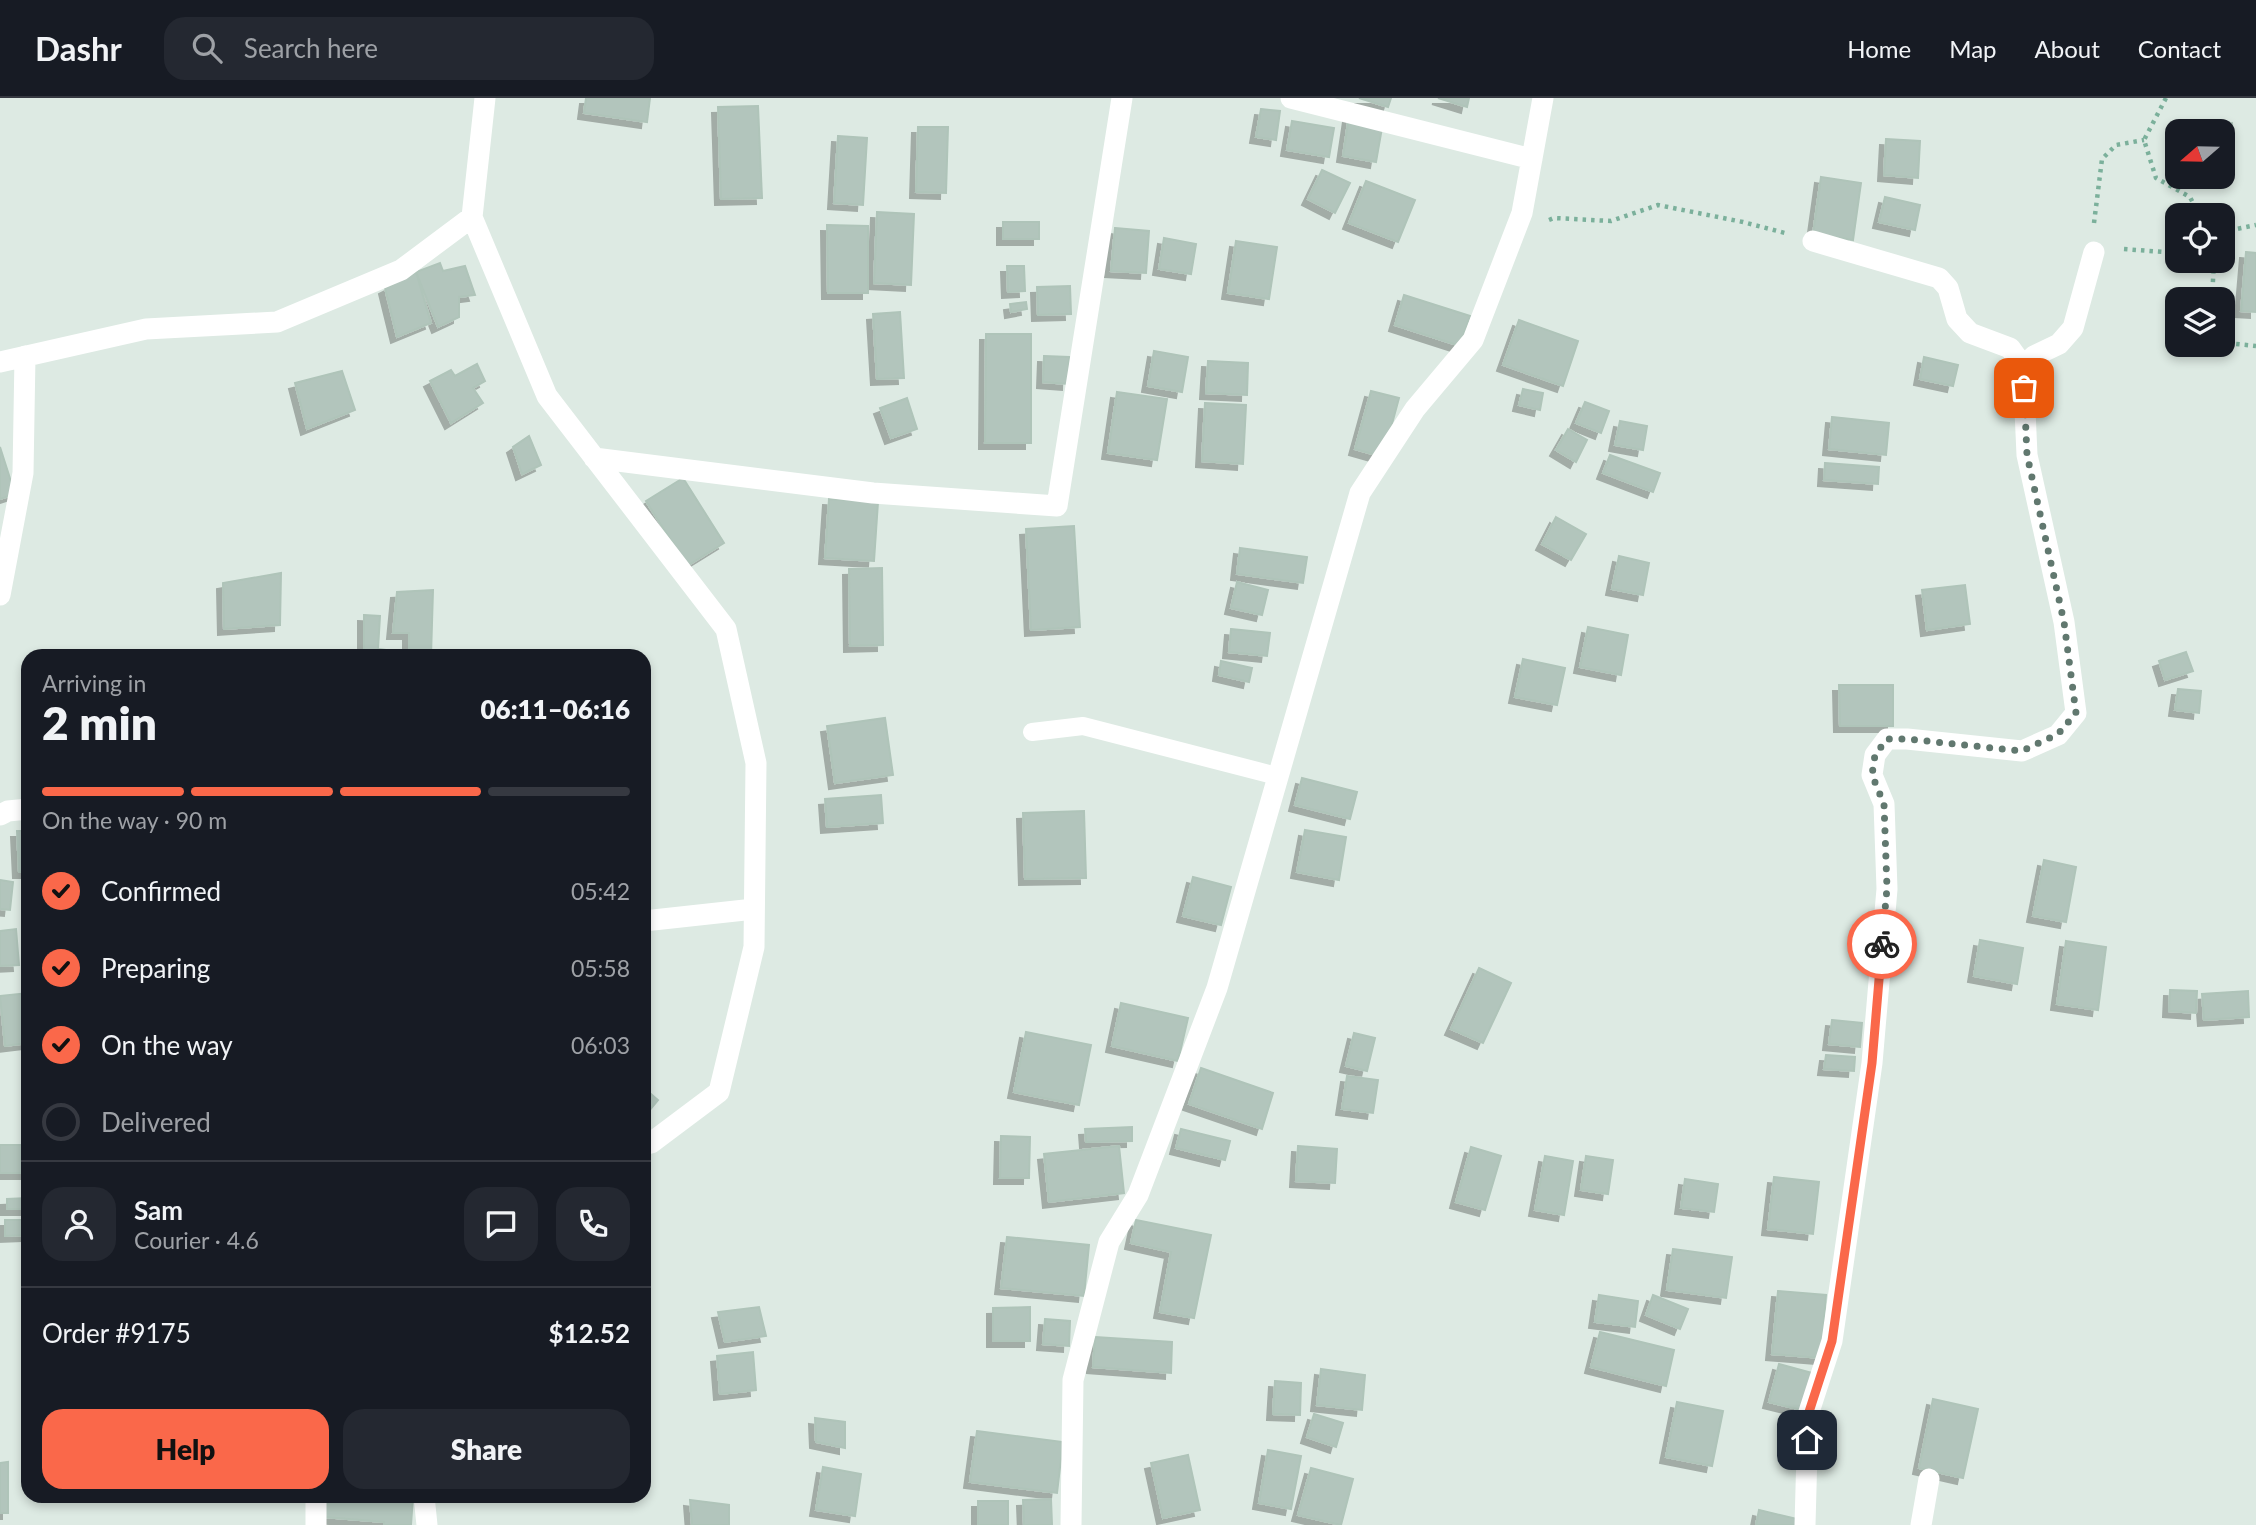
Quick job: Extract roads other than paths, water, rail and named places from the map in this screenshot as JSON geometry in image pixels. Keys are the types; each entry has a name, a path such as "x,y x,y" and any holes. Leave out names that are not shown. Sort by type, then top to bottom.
{"street":[{"path":"485,98 472,217 547,396 726,629 756,764 754,947 719,1092 651,1143"},
{"path":"594,458 873,493 1057,506 1122,98"},
{"path":"1291,98 1532,159"},
{"path":"1071,1525 1073,1380 1109,1241 1138,1195 1217,988 1360,493 1415,409 1473,340 1522,213 1543,98"},
{"path":"0,362 146,329 277,322 401,270 472,217"},
{"path":"1805,1525 1808,1415 1832,1341 1872,1063 1887,888 1884,804 1872,775 1875,755 1887,739 2022,751 2058,734 2076,713 2064,622 2027,455 2023,366 2010,348 1970,333 1956,319 1948,288 1939,278 1813,241"},
{"path":"2023,366 2034,356 2059,344 2073,328 2094,250"},
{"path":"0,595 23,473 25,356"},
{"path":"0,815 21,810"},
{"path":"651,920 754,909"},
{"path":"1921,1525 1929,1479"},
{"path":"316,1503 316,1525"},
{"path":"425,1503 427,1525"}],"lane":[{"path":"1032,732 1083,726 1277,776"}]}
